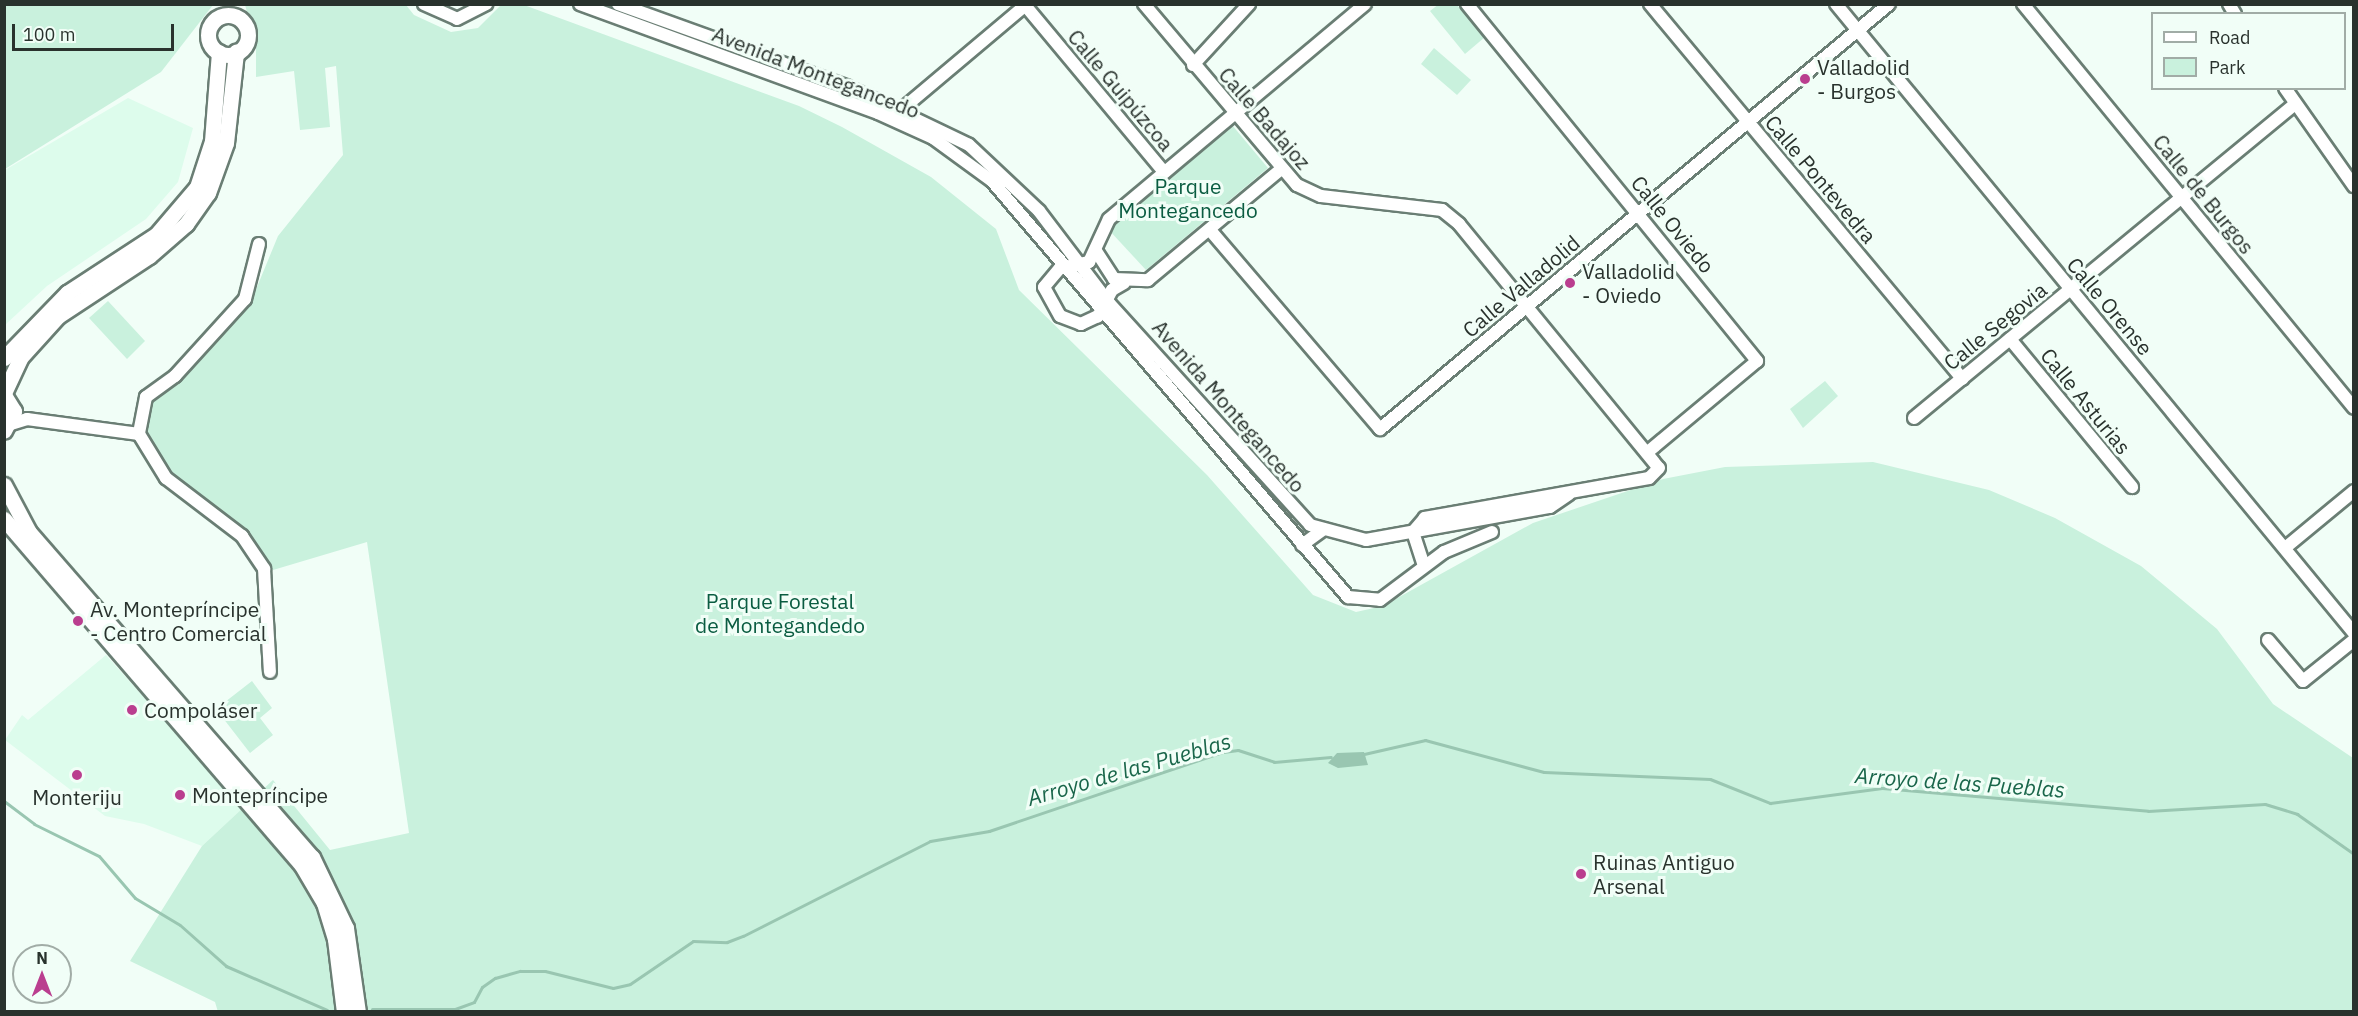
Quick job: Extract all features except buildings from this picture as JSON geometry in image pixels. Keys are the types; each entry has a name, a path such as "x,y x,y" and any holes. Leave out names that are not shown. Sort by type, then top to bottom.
{"street":[{"path":"139,434 14,421 4,394 20,358 58,316 149,256 186,224 208,193 226,142 236,52 247,38 239,4"},
{"path":"424,4 457,19 486,4"},
{"name":"Avenida Montegancedo","path":"580,4 878,113 933,138 1020,207 1064,265 1106,307 1292,508 1323,530 1366,540 1413,532 1425,518 1569,494 1659,471"},
{"name":"Avenida Montegancedo","path":"618,4 901,110 969,145 1007,176 1078,264 1106,307 1302,545 1337,587 1360,602 1380,600 1424,565 1492,532"},
{"name":"Calle Badajoz","path":"1144,4 1281,169 1297,185 1321,196 1442,210 1527,305 1649,452 1659,471"},
{"path":"1194,65 1249,4"},
{"path":"1281,169 1153,277 1124,283 1112,290 1106,307 1074,324 1054,310 1044,287 1064,265 1089,262 1109,219 1365,4"},
{"name":"Calle Oviedo","path":"1467,4 1757,361 1649,452"},
{"name":"Calle Pontevedra","path":"1650,4 1962,379"},
{"name":"Calle Orense","path":"1836,4 2354,633"},
{"name":"Calle Valladolid","path":"1210,230 1380,429 1889,4"},
{"name":"Calle de Burgos","path":"2024,4 2354,408"},
{"path":"901,110 1025,5"},
{"name":"Calle Guipúzcoa","path":"1025,5 1164,172"},
{"path":"4,358 67,292 156,235 186,202 207,162 219,52 208,35 222,10 242,21"},
{"path":"219,52 236,52"},
{"path":"2286,90 2354,186"},
{"name":"Calle Segovia","path":"1914,417 2295,104"},
{"path":"259,244 245,299 175,376 146,397 139,434 166,478 242,536 264,569 270,672"},
{"path":"1096,251 1108,274 1124,283"},
{"name":"Calle Asturias","path":"2010,339 2132,487"},
{"path":"4,485 29,532 312,857 346,928 358,1011"},
{"path":"2285,548 2354,491"},
{"path":"4,519 301,864 324,903 335,939 344,1011"},
{"path":"1302,545 1323,530"},
{"path":"1413,532 1424,565"},
{"path":"2268,640 2303,681 2354,640"}],"shaded area":[{"path":"128,98 193,128 178,182 146,219 47,286 5,325 5,170"},
{"path":"106,655 243,808 202,846 144,824 105,816 5,740 22,715 28,720"},
{"path":"1364,752 1368,765 1338,768 1328,763 1337,753"}],"green space":[{"path":"5,4 213,5 161,72 5,169"},
{"path":"1439,4 1457,5 1485,37 1465,54 1430,11"},
{"name":"Parque Forestal de Montegandedo","path":"245,5 406,5 414,15 451,32 478,28 501,5 524,5 799,106 842,127 931,177 996,229 1019,290 1207,475 1313,595 1356,612 1383,606 1533,523 1663,479 1725,467 1873,462 1989,490 2055,518 2141,566 2217,629 2273,704 2353,758 2353,1011 218,1012 215,1002 130,961 202,846 273,780 330,850 409,833 367,542 273,570 180,483 143,431 155,396 250,304 278,236 343,155 336,66 325,68 330,127 300,130 294,71 256,77 256,43"},
{"path":"1434,48 1471,80 1457,95 1421,64"},
{"name":"Parque Montegancedo","path":"1232,125 1268,168 1146,270 1108,229"},
{"path":"108,301 145,341 127,359 89,318"},
{"path":"1825,381 1838,396 1803,428 1790,409"},
{"path":"252,681 272,708 260,718 273,735 250,753 216,709"}],"waterway":[{"name":"Arroyo de las Pueblas","path":"1364,754 1425,740 1544,772 1710,779 1770,803 1882,788 2148,811 2265,804 2297,814 2354,854"},
{"name":"Arroyo de las Pueblas","path":"372,1009 455,1009 474,1002 482,987 495,978 520,971 545,971 613,988 630,984 693,941 727,942 743,936 930,841 989,831 1223,752 1238,750 1274,762 1331,757"},
{"name":"Arroyo de las Pueblas","path":"4,801 34,824 99,856 135,898 180,925 226,966 327,1010"}],"place":[{"name":"Valladolid - Burgos","path":"1805,79"},
{"name":"Valladolid - Oviedo","path":"1570,283"},
{"name":"Av. Montepríncipe - Centro Comercial","path":"78,621"},
{"name":"Compoláser","path":"132,710"},
{"name":"Monteriju","path":"77,775"},
{"name":"Montepríncipe","path":"180,795"},
{"name":"Ruinas Antiguo Arsenal","path":"1581,874"}]}
